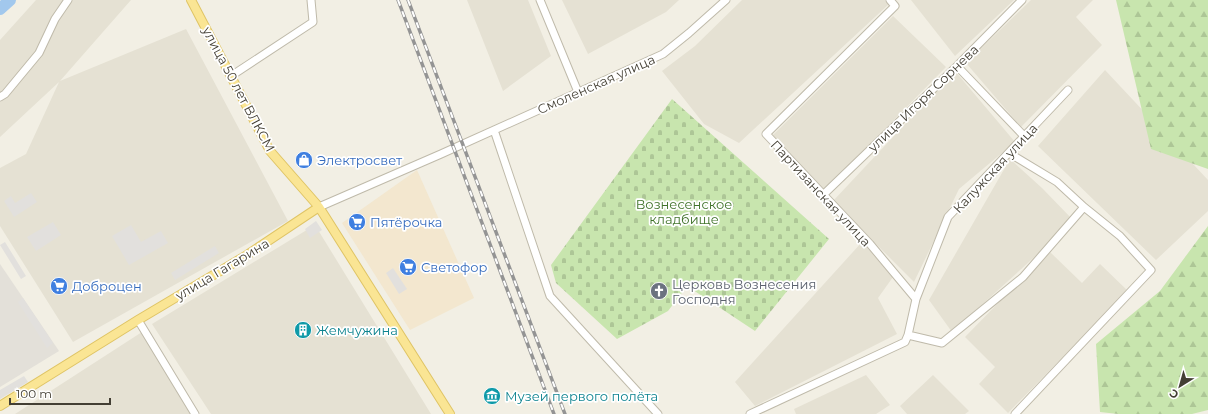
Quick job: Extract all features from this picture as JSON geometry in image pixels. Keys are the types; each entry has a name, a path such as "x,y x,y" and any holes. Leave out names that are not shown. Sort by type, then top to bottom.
{"main road":[{"name":"улица 50 лет ВЛКСМ","path":"191,0 270,151 319,207 450,414"},
{"name":"улица Гагарина","path":"0,406 138,320 247,256 319,207"}],"street":[{"path":"0,97 5,94 39,53 55,19 68,0"},
{"path":"231,76 313,22 311,0"},
{"path":"540,0 578,92"},
{"name":"Смоленская улица","path":"453,148 663,54 726,0"},
{"name":"Партизанская улица","path":"890,0 895,6 766,134 870,244 916,299"},
{"name":"улица Игоря Сорнева","path":"823,194 958,66 1022,0"},
{"path":"958,66 1024,136"},
{"name":"Калужская улица","path":"908,335 916,299 948,217 1068,90"},
{"path":"494,130 550,296 658,414"},
{"name":"улица Гагарина","path":"319,207 453,148"},
{"path":"1008,153 1057,182 1084,207 1120,236 1151,270 1015,414"},
{"path":"750,414 905,342 908,335 942,343 1023,277 1084,207"},
{"path":"138,320 195,414"}],"shaded area":[{"path":"36,0 131,0 60,81 186,29 288,221 73,342 0,226 0,168 26,154 59,82 0,137 0,40"},
{"path":"467,0 528,0 551,56 503,91"},
{"path":"562,0 679,0 666,12 588,54"},
{"path":"742,0 885,0 889,4 739,143 704,124 662,71 695,46"},
{"path":"911,0 1014,0 955,56"},
{"path":"1031,0 1093,0 1076,17 1102,45 1021,127 966,63"},
{"path":"893,16 946,67 825,190 772,136"},
{"path":"1105,70 1208,180 1208,211 1156,260 1038,146"},
{"path":"955,71 1015,142 959,189 914,282 833,201"},
{"path":"1010,159 1042,188 1074,221 952,332 929,300"},
{"path":"417,170 474,298 410,330 342,223"},
{"path":"31,193 37,202 14,217 4,201 11,196 15,203"},
{"path":"316,221 322,230 310,238 305,229"},
{"path":"53,222 61,235 36,251 27,237"},
{"path":"131,225 141,242 161,231 168,243 129,265 112,236"},
{"path":"315,225 431,414 211,414 152,324"},
{"path":"5,242 26,276 21,279 0,245"},
{"path":"862,242 893,277 878,298 897,334 755,406 735,382"},
{"path":"215,246 219,253 175,280 171,273"},
{"path":"1049,251 1082,283 1100,264 1128,291 1008,413 979,384 995,367 965,337"},
{"path":"0,264 59,351 0,387"},
{"path":"393,268 407,289 399,294 386,273"},
{"path":"23,298 53,343 47,348 18,302"},
{"path":"142,332 191,414 15,414"},
{"path":"866,375 890,405 876,414 796,414 794,409"},
{"path":"933,375 969,411 965,414 907,414 900,406"},
{"path":"24,376 28,382 0,399 0,390"}],"green space":[{"path":"1116,0 1208,0 1208,169 1151,149"},
{"name":"Вознесенское кладбище","path":"672,99 829,239 755,331 687,286 668,311 617,339 556,283 551,265"},
{"path":"1208,226 1208,410 1192,414 1118,414 1100,412 1096,344 1160,291"}],"waterway":[{"path":"0,9 10,0"}],"railway":[{"path":"398,0 554,414"},
{"path":"408,0 565,414"}],"place":[{"name":"Электросвет","path":"304,160"},
{"name":"Пятёрочка","path":"357,222"},
{"name":"Светофор","path":"408,267"},
{"name":"Доброцен","path":"59,286"},
{"name":"Церковь Вознесения Господня","path":"659,291"},
{"name":"Жемчужина","path":"303,330"},
{"name":"Музей первого полёта","path":"492,396"}]}
